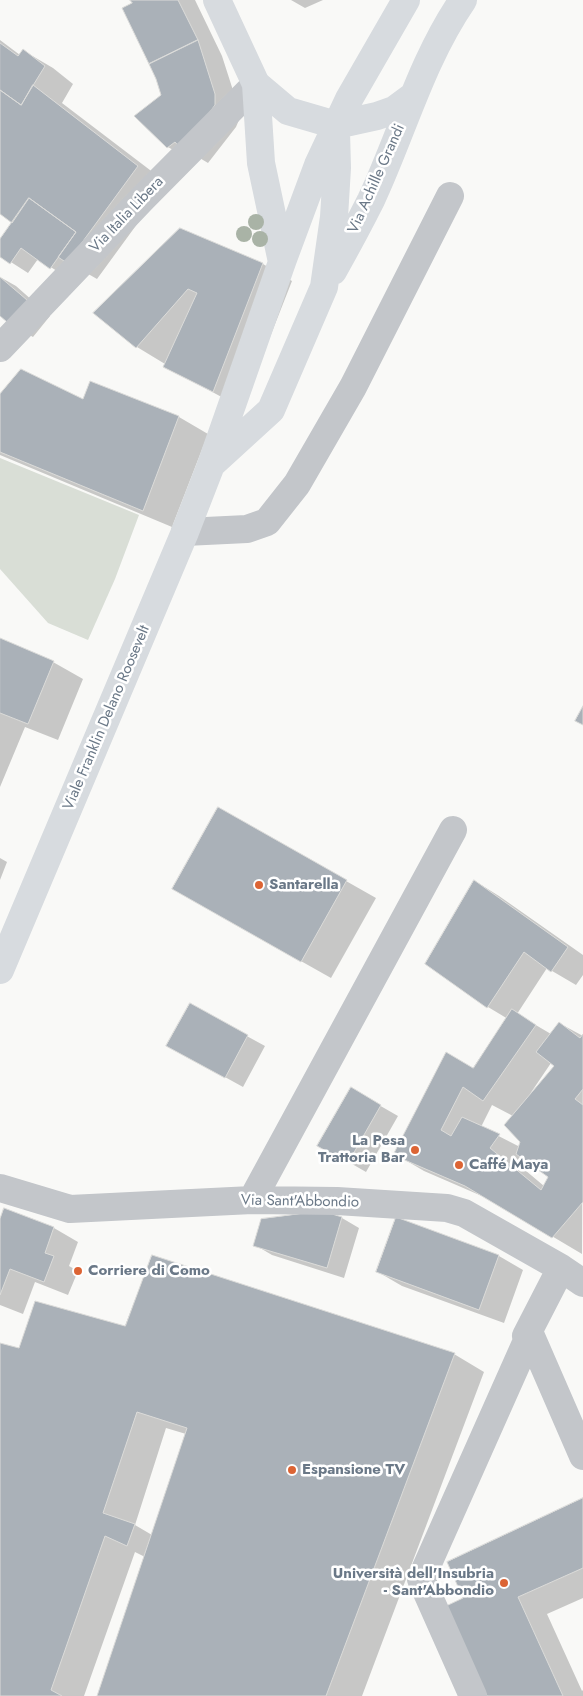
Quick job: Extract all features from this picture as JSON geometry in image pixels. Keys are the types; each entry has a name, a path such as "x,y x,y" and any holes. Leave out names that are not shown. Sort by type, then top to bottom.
{"main road":[{"path":"217,0 256,84 261,163 282,262"},
{"path":"256,84 288,111 336,125 406,0"},
{"name":"Via Achille Grandi","path":"324,287 371,200 413,96 451,17 463,0"},
{"name":"Via Achille Grandi","path":"336,125 377,116 394,110 413,96"},
{"name":"Viale Franklin Delano Roosevelt","path":"0,970 185,532 211,465 282,262 318,165 336,125"},
{"name":"Viale Franklin Delano Roosevelt","path":"211,465 271,410 324,287 334,217 337,168 336,125"}],"street":[{"name":"Via Italia Libera","path":"0,348 256,84"},
{"path":"185,532 247,530 268,522 297,484 353,387 450,196"},
{"path":"252,1200 453,830"},
{"name":"Via Sant'Abbondio","path":"0,1188 70,1209 252,1200 337,1201 447,1208 464,1213 561,1268 583,1283"},
{"path":"530,1334 526,1336 561,1268"},
{"path":"530,1334 583,1456"},
{"path":"473,1696 421,1579 530,1334"}],"shaded area":[{"path":"0,458 139,515 115,579 88,640 48,623 0,569"}],"building":[{"path":"130,0 178,0 198,40 149,64 122,8 132,3"},
{"path":"198,40 215,94 215,105 182,150 175,142 167,148 134,116 161,95 149,64"},
{"path":"0,43 18,56 23,49 45,66 21,105 0,90"},
{"path":"33,85 138,166 67,263 58,257 76,232 29,198 12,223 0,214 0,90 21,105"},
{"path":"29,198 76,232 50,269 21,248 10,264 0,257 0,239"},
{"path":"180,228 263,263 213,392 163,367 197,293 188,289 136,348 93,313"},
{"path":"0,277 34,306 14,328 0,316"},
{"path":"21,369 83,399 90,381 179,416 143,511 0,452 0,394"},
{"path":"0,638 54,661 28,724 0,713"},
{"path":"583,706 583,725 575,721"},
{"name":"Santarella","path":"218,807 347,880 301,962 172,889"},
{"path":"474,880 568,947 551,972 524,952 487,1008 425,964"},
{"path":"190,1003 248,1035 225,1078 166,1046"},
{"path":"512,1009 536,1025 483,1101 463,1087 441,1130 451,1136 462,1117 500,1134 490,1148 541,1190 548,1177 516,1154 520,1142 504,1125 554,1066 536,1052 559,1022 580,1038 583,1034 583,1089 575,1099 583,1105 583,1202 552,1238 465,1186 393,1155 446,1052 473,1068"},
{"path":"351,1087 381,1105 348,1163 317,1146"},
{"path":"4,1208 54,1227 45,1253 54,1256 44,1282 10,1269 0,1295 0,1219"},
{"path":"322,1211 342,1217 327,1268 253,1246 261,1219"},
{"path":"396,1217 499,1255 479,1310 376,1272"},
{"name":"Espansione TV","path":"152,1255 455,1353 326,1696 97,1696 187,1428 137,1412 103,1513 135,1524 127,1546 105,1536 51,1690 62,1696 0,1696 0,1343 19,1348 35,1301 125,1326"},
{"name":"Università dell'Insubria - Sant'Abbondio","path":"583,1498 583,1568 518,1597 563,1696 487,1696 446,1606 463,1598 447,1562"}],"place":[{"name":"Santarella","path":"259,885"},
{"name":"La Pesa Trattoria Bar","path":"415,1150"},
{"name":"Caffé Maya","path":"459,1165"},
{"name":"Corriere di Como","path":"78,1271"},
{"name":"Espansione TV","path":"292,1470"},
{"name":"Università dell'Insubria - Sant'Abbondio","path":"504,1583"}]}
